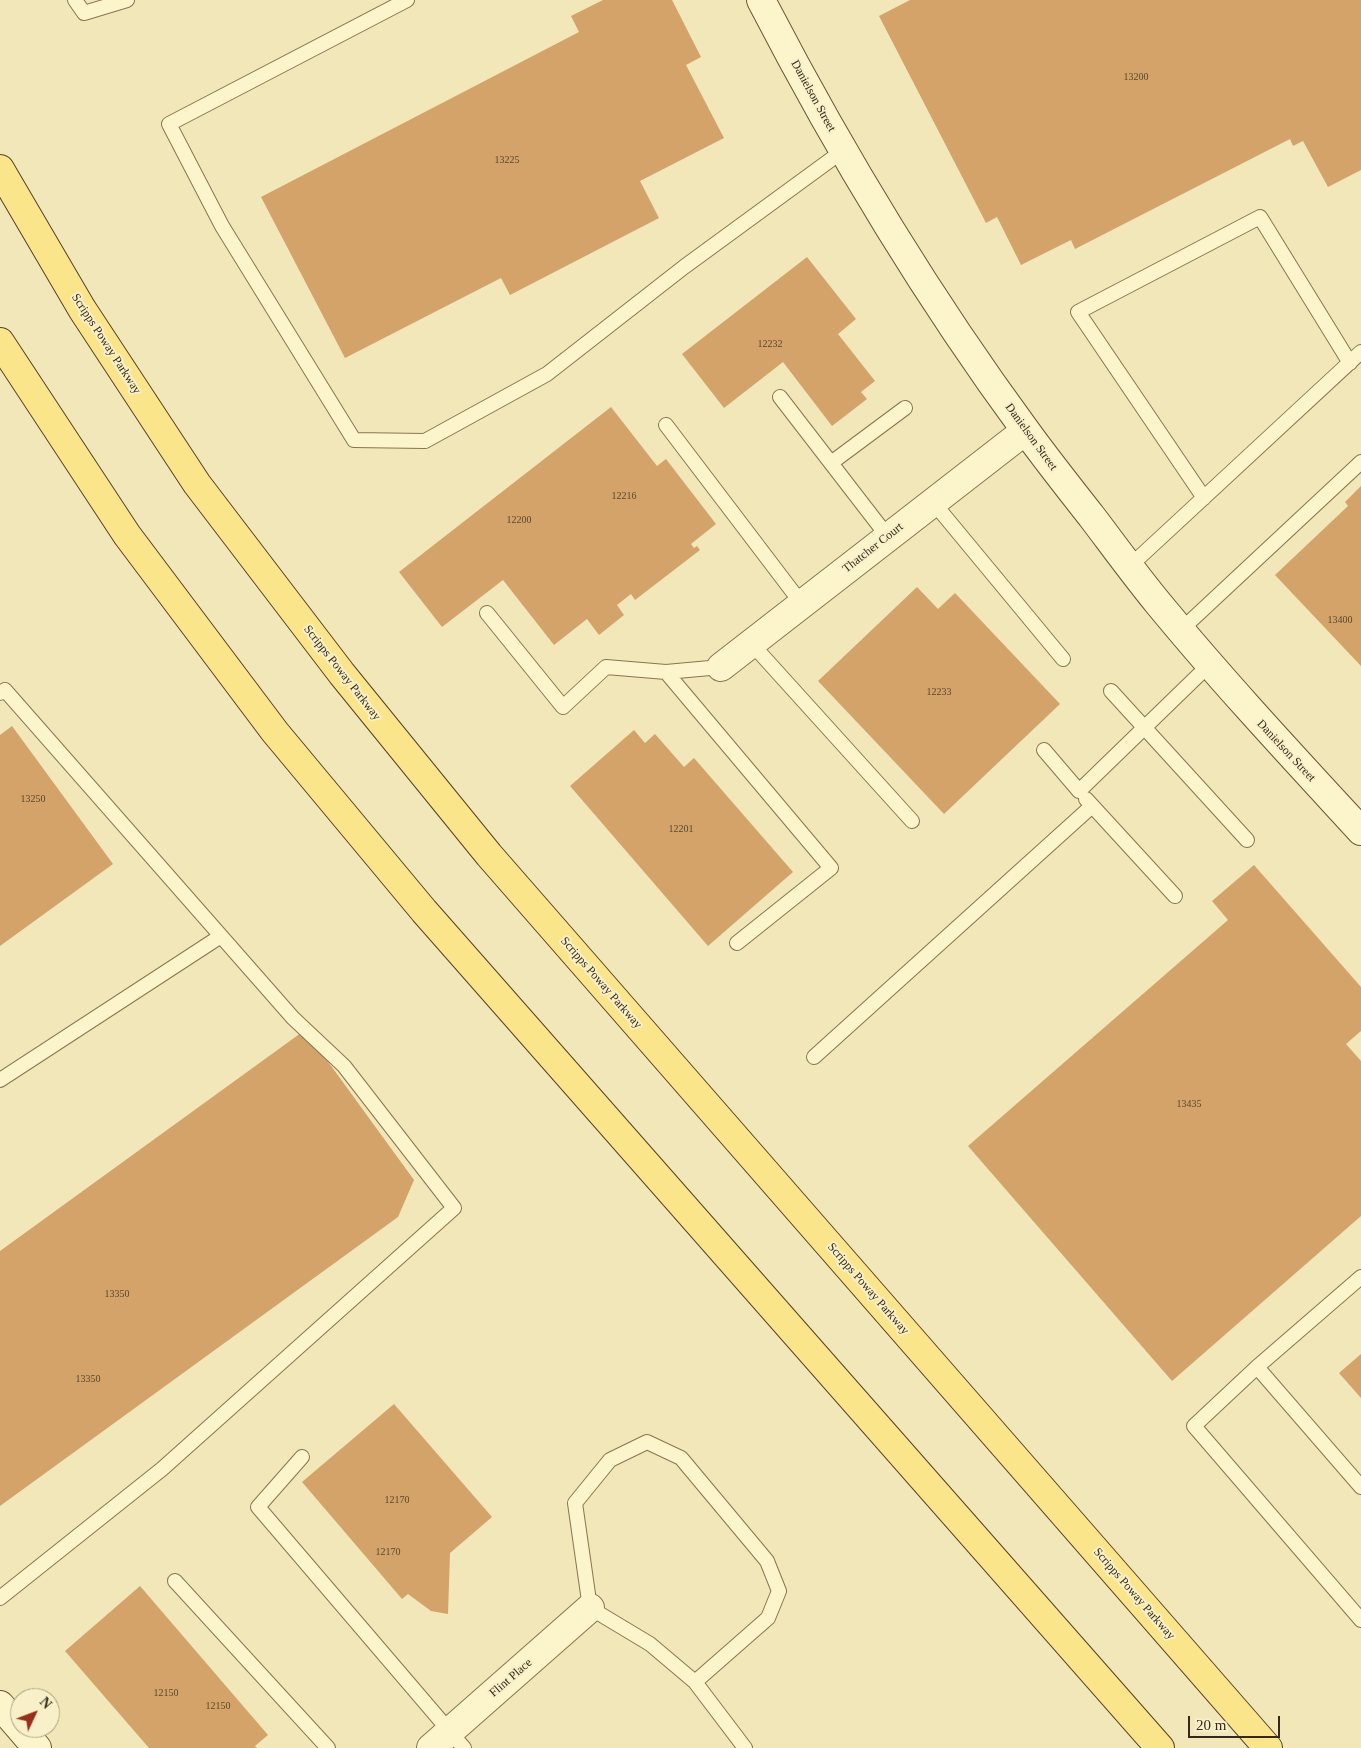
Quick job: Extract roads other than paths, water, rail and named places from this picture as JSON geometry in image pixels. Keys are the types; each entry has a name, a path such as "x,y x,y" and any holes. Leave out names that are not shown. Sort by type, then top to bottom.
{"main road":[{"name":"Scripps Poway Parkway","path":"0,169 82,309 197,484 342,674 489,855 1268,1748"},
{"path":"0,342 127,535 275,732 424,912 1160,1748"}],"street":[{"name":"Danielson Street","path":"761,0 844,150 906,253 1026,431 1181,630 1257,719 1361,831"},
{"name":"Thatcher Court","path":"721,667 1026,431"},
{"name":"Flint Place","path":"448,1743 590,1608"},
{"path":"0,1706 37,1748"}],"lane":[{"path":"75,0 84,13 127,0"},
{"path":"407,0 169,124 222,226 354,440 425,442 547,374 684,266 844,150"},
{"path":"1204,498 1078,312 1260,217 1350,363"},
{"path":"1130,566 1361,352"},
{"path":"780,396 888,536"},
{"path":"831,463 905,408"},
{"path":"666,426 802,604"},
{"path":"1181,630 1361,462"},
{"path":"933,502 1063,659"},
{"path":"487,613 563,707 606,667 666,672 721,667"},
{"path":"751,643 912,821"},
{"path":"1079,791 1210,664"},
{"path":"666,672 831,868 737,943"},
{"path":"0,693 5,690 293,1018 344,1066 454,1208 162,1469 0,1598"},
{"path":"1111,691 1247,840"},
{"path":"1044,750 1092,806 1175,896"},
{"path":"814,1057 1092,806"},
{"path":"0,1080 221,936"},
{"path":"1361,1277 1257,1367 1194,1426 1361,1620"},
{"path":"1257,1367 1361,1487"},
{"path":"695,1682 768,1618 779,1591 767,1562 681,1458 647,1442 610,1460 575,1503 590,1608 650,1644 695,1682 745,1748"},
{"path":"302,1457 258,1507 448,1743"},
{"path":"175,1581 328,1748"}]}
